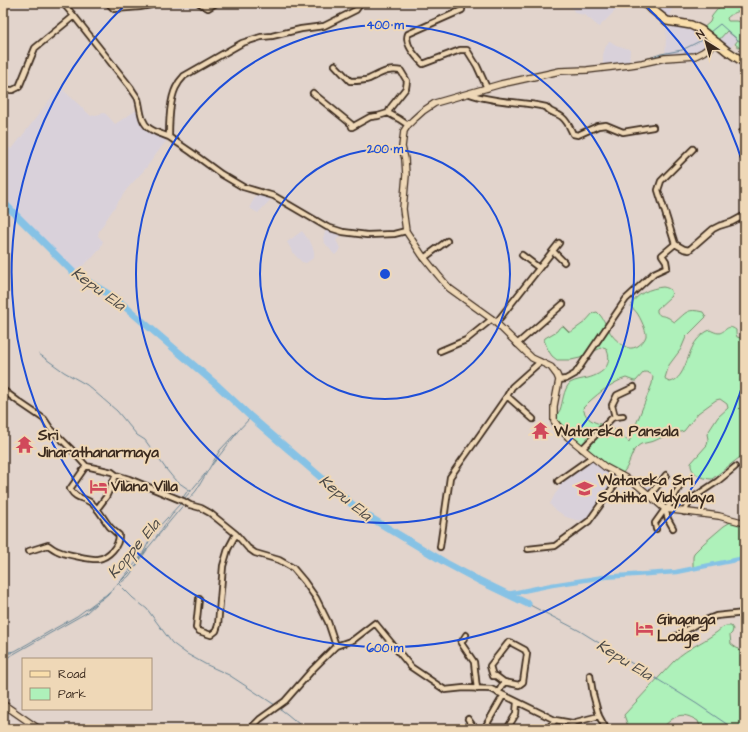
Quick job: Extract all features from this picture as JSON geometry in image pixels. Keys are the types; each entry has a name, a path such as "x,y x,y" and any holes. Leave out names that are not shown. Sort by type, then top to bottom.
{"main road":[{"path":"644,3 668,20 691,25 701,30 745,64"}],"street":[{"path":"63,3 131,88 137,98 144,124 149,128 169,137 226,178 243,187 274,196 327,227 343,232 367,236 394,234 406,231"},
{"path":"108,3 114,9 140,7 151,5 151,3"},
{"path":"199,3 208,8 216,3"},
{"path":"169,137 170,117 175,90 177,84 184,76 242,44 261,37 324,26 356,10 361,3"},
{"path":"460,3 462,10 408,34 407,38 415,57 423,64 460,50 467,50 477,66 487,88"},
{"path":"3,90 13,90 19,87 35,48 74,16"},
{"path":"717,42 695,56 665,58 642,63 587,70 560,71 515,80 435,103 423,111 408,125 404,131 402,147 405,158 406,175 403,209 406,231 424,258 450,288 494,321 532,358 551,367 557,374 559,380 554,406 554,421 568,437 605,467 635,483 666,509 719,516 745,523"},
{"path":"335,65 350,82 368,79 387,71 401,71 408,81 406,88 388,113"},
{"path":"314,93 351,124 352,127 370,116 378,116 388,113 408,125"},
{"path":"470,94 480,98 546,107 549,112 562,117 569,125 573,134 578,135 598,126 606,125 623,132 653,127"},
{"path":"693,149 660,181 659,184 658,190 676,244 689,250 713,229 732,222 745,215"},
{"path":"424,258 447,241"},
{"path":"440,351 466,340 494,321 559,243"},
{"path":"559,380 566,379 574,374 626,299 654,273 667,267 666,261 662,255 676,244"},
{"path":"553,251 564,262"},
{"path":"522,255 539,268"},
{"path":"517,344 563,304"},
{"path":"440,547 450,477 512,387 540,362"},
{"path":"615,417 612,405 617,394 634,387"},
{"path":"3,390 44,419 50,428 86,466 112,472 116,475 200,508 210,513 236,534 248,548 255,553 279,560 292,568 304,581 316,598 328,622 336,646"},
{"path":"507,396 533,420"},
{"path":"582,449 612,418 622,416"},
{"path":"558,481 592,457"},
{"path":"29,551 48,545 60,552 97,560 105,557 114,548 119,540 119,535 109,526 90,502 73,494 70,489 86,466"},
{"path":"684,512 691,499 718,481 735,466"},
{"path":"97,509 106,497 116,475"},
{"path":"650,495 666,475"},
{"path":"528,549 555,546 589,521 621,476"},
{"path":"656,529 655,523 666,509 680,486"},
{"path":"666,509 668,519 673,528"},
{"path":"199,599 196,628 199,631 211,635 216,631 218,625 223,566 228,549 236,534"},
{"path":"675,637 696,624 716,616 745,613"},
{"path":"250,729 260,719 285,701 313,669 336,646 353,640 375,622 411,667 444,690 464,688 490,689 555,720 572,723 599,716"},
{"path":"466,635 461,644 474,662 477,689"},
{"path":"510,642 526,650 527,654 523,682 519,685 504,682 494,676 490,666 510,642"},
{"path":"590,675 599,716 606,729"},
{"path":"498,693 504,682"},
{"path":"484,729 503,696"},
{"path":"507,729 516,714 517,702"},
{"path":"3,704 39,729"},
{"path":"468,719 475,729"},
{"path":"548,729 555,720"}],"shaded area":[{"path":"569,3 623,3 599,27 585,15 575,13"},
{"path":"651,3 675,3 668,20 701,30 727,31 738,40 727,51 717,42 703,52 665,58 667,21 648,6"},
{"path":"609,41 630,50 629,65 603,67 603,55"},
{"path":"61,88 91,116 104,113 115,124 140,108 145,124 169,137 146,168 127,189 99,231 98,236 103,241 100,249 74,273 3,202 3,143 12,149 56,92"},
{"path":"259,191 274,196 258,213 251,209 250,206"},
{"path":"327,227 343,232 342,235 336,240 340,248 335,255 324,242 323,238"},
{"path":"302,231 311,243 314,251 314,257 306,263 302,262 293,253 287,242"},
{"name":"Watareka Sri Sohitha Vidyalaya","path":"592,457 621,476 589,521 576,520 566,517 553,508 550,504 560,488 558,481"},
{"path":"644,478 653,485 648,491 638,483"}],"green space":[{"path":"720,3 745,3 745,11 740,11 727,18 728,21 745,23 745,52 735,44 738,40 727,31 717,42 701,30 710,22 712,16 720,6"},
{"path":"667,288 671,292 671,296 657,309 658,314 668,317 675,322 685,313 694,310 703,312 706,317 686,337 681,349 669,365 665,378 667,381 670,382 678,377 684,368 695,343 707,331 710,330 719,333 731,327 736,330 737,337 745,337 745,454 712,479 705,478 695,473 691,467 691,463 707,445 707,434 718,417 728,408 727,404 720,399 716,400 698,413 684,431 638,446 634,450 627,467 621,476 590,456 554,421 560,410 565,393 570,383 598,374 606,368 609,359 606,348 603,347 580,358 571,360 557,360 548,350 544,340 545,338 563,326 571,332 585,322 593,313 597,312 612,335 619,342 628,348 636,347 644,340 646,334 638,315 631,307 639,295 648,290","holes":["644,372 653,376 652,384 629,442 614,429 594,422 587,417 583,408 597,395 609,386 626,378 636,381"]},
{"path":"734,520 743,522 742,534 745,538 744,559 693,568 694,553 724,526"},
{"path":"726,626 731,626 733,629 730,635 731,644 745,654 745,729 701,729 698,721 682,715 674,718 661,729 629,729 624,715 674,661 685,652"}],"waterway":[{"path":"710,32 720,24 738,40 745,44"},
{"path":"640,61 661,54 682,50 704,38"},
{"name":"Koppe Ela","path":"3,202 74,273 115,298 218,386 251,417 361,512 446,563 528,604"},
{"path":"39,354 64,372 87,385 117,411 137,435 145,440 175,480 191,491"},
{"name":"Koppe Ela","path":"187,501 196,491 220,450 251,417"},
{"name":"Koppe Ela","path":"212,465 237,433"},
{"name":"Koppe Ela","path":"184,499 205,474"},
{"path":"182,499 188,490"},
{"path":"143,553 154,532 181,503"},
{"name":"Koppe Ela","path":"3,660 86,613 119,583 185,503"},
{"name":"Koppe Ela","path":"156,537 174,512"},
{"name":"Koppe Ela","path":"140,560 147,550"},
{"name":"Koppe Ela","path":"114,588 137,565 141,557"},
{"path":"508,594 604,577 676,572 745,558"},
{"name":"Koppe Ela","path":"122,582 134,569"},
{"path":"119,584 147,609 172,643 187,654 229,675 275,705"},
{"name":"Koppe Ela","path":"101,600 114,589"},
{"name":"Koppe Ela","path":"3,653 15,651 77,616 104,596"},
{"name":"Koppe Ela","path":"88,609 95,604"},
{"name":"Kepu Ela","path":"528,604 580,631 697,704 734,729"},
{"name":"Koppe Ela","path":"6,653 11,653 14,651"},
{"path":"279,708 305,729"}],"place":[{"name":"Watareka Pansala","path":"541,431"},
{"name":"Sri Jinarathanarmaya","path":"25,444"},
{"name":"Vilana Villa","path":"98,486"},
{"name":"Watareka Sri Sohitha Vidyalaya","path":"585,489"},
{"name":"Ginganga Lodge","path":"644,628"}]}
